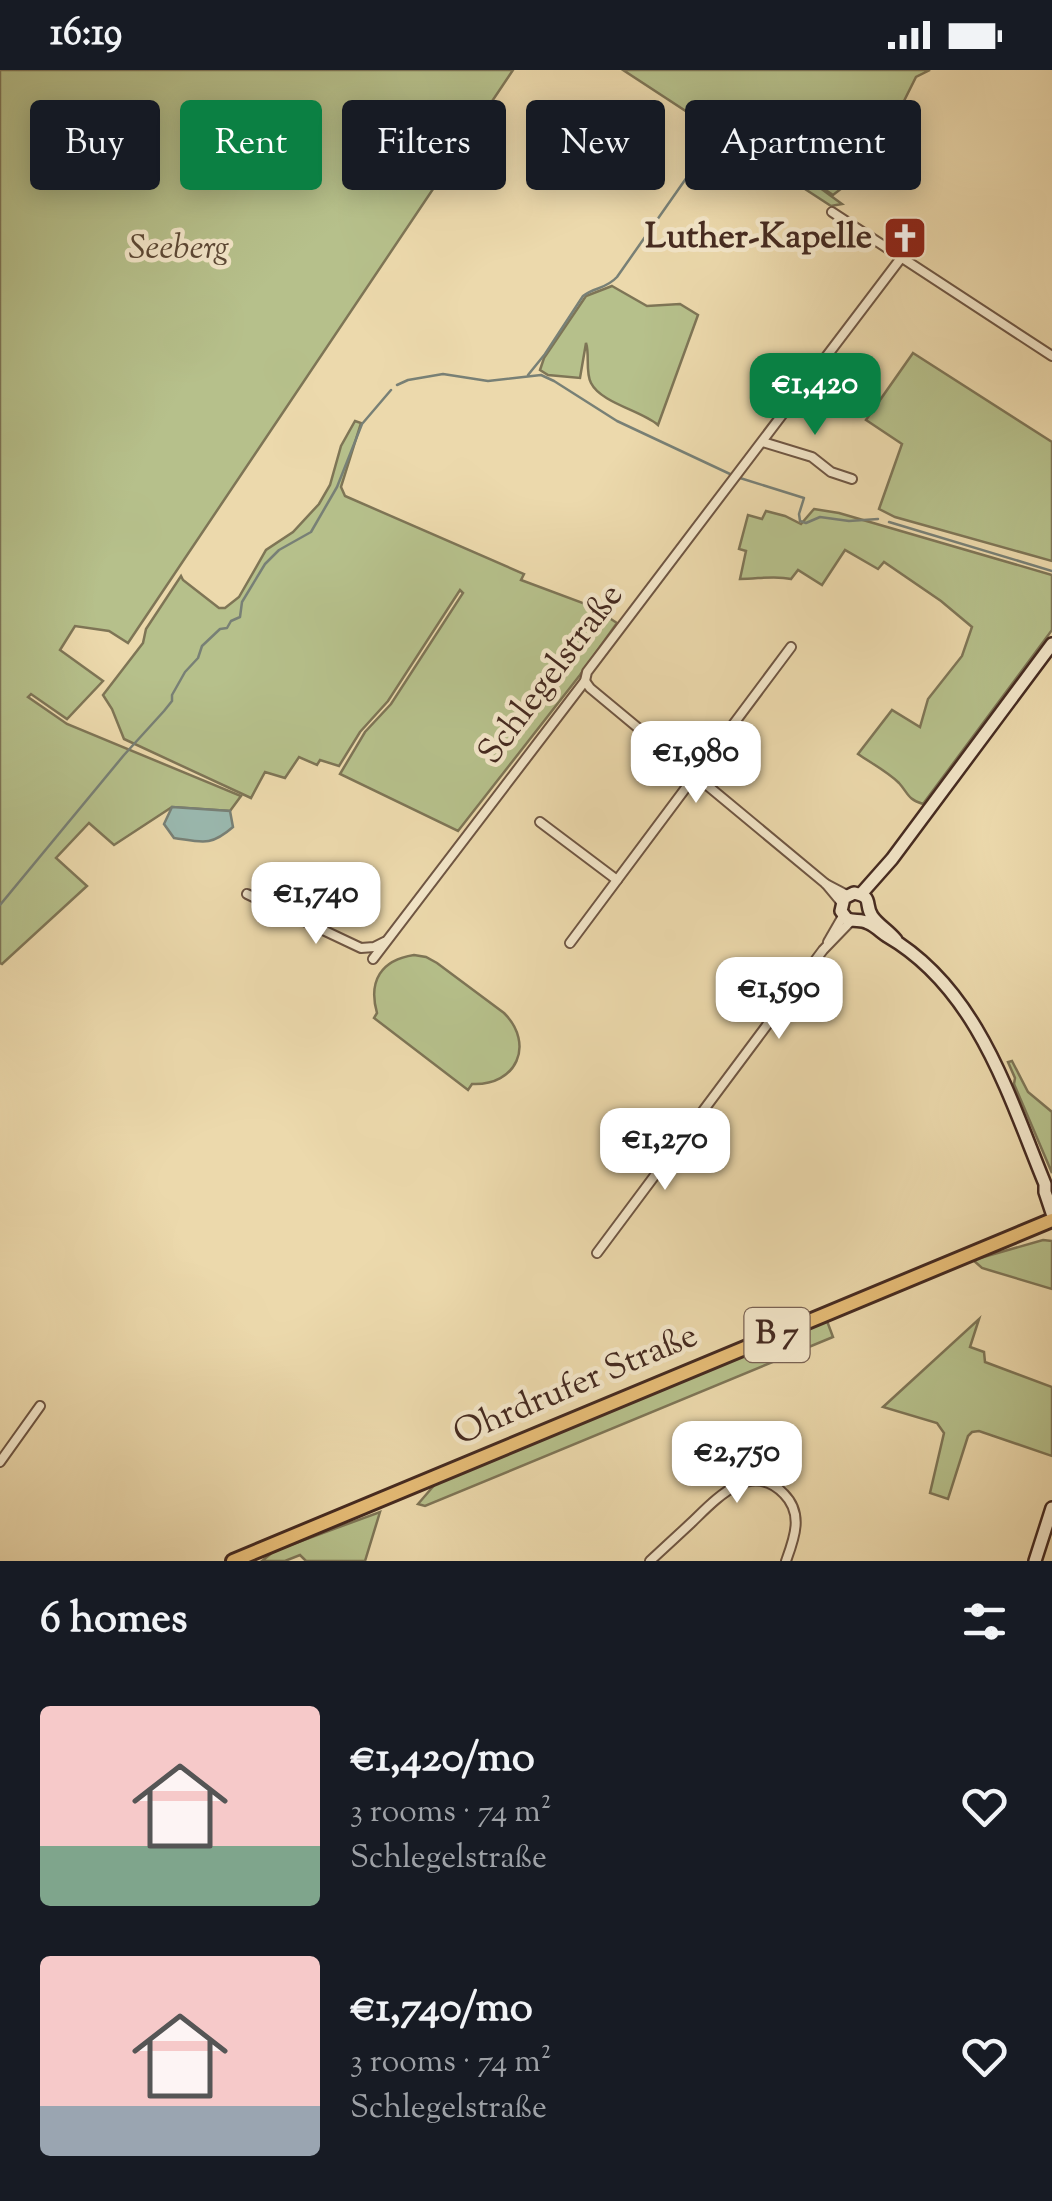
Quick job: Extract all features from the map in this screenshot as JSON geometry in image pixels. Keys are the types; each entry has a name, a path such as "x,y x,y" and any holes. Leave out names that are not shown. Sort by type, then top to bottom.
{"main road":[{"path":"1052,644 855,907 942,983 982,1038 1049,1187 1044,1192 1052,1212"},
{"name":"Ohrdrufer Straße","path":"233,1561 1052,1220"},
{"path":"1031,1230 1052,1235"},
{"path":"1035,1561 1052,1508"}],"street":[{"path":"832,212 1052,356"},
{"name":"Schlegelstraße","path":"373,959 900,258"},
{"path":"764,442 812,457 831,472 852,479"},
{"path":"570,943 791,646"},
{"path":"584,681 855,907 597,1254"},
{"path":"540,822 617,880"},
{"path":"247,894 361,948 386,941"},
{"path":"0,1462 40,1406"},
{"path":"650,1561 724,1492 755,1481 776,1488 788,1500 795,1516 796,1532 786,1561"}],"green space":[{"name":"Seeberg","path":"0,70 513,70 493,100 342,100 342,190 432,190 128,643 109,631 75,626 60,650 103,681 67,719 31,694 28,697 67,724 241,796 230,811 172,807 114,845 89,823 56,858 87,886 0,963"},
{"path":"623,70 930,70 916,77 904,100 685,100 685,111"},
{"path":"807,190 823,190 842,204 831,206"},
{"path":"612,286 647,306 680,304 698,315 658,425 596,390 589,378 586,343 580,378 548,375 540,370 586,296"},
{"path":"913,353 1052,442 1052,561 895,517 879,509 902,444 866,420"},
{"path":"355,421 361,423 341,487 345,496 524,574 521,580 591,606 617,623 458,831 340,774 365,732 391,704 463,593 460,590 388,701 360,732 339,766 320,760 317,765 299,757 285,778 265,772 251,798 124,739 103,695 143,643 146,629 181,576 219,608 239,597 266,550 293,532 319,504"},
{"path":"814,509 1052,575 1052,630 923,804 858,754 892,710 920,727 928,699 962,656 972,627 884,562 878,569 845,550 822,585 798,570 791,579 740,579 746,551 739,549 748,515 762,519 766,511 801,524"},
{"path":"414,955 437,963 504,1013 518,1037 519,1050 510,1071 488,1083 472,1084 468,1090 374,1018 374,991 380,974 393,962"},
{"path":"1012,1061 1028,1092 1052,1112 1052,1173 1014,1084 1008,1062"},
{"path":"1043,1240 1052,1241 1052,1289 982,1268 973,1260"},
{"path":"979,1319 970,1347 984,1352 985,1362 1052,1387 1052,1456 972,1432 948,1499 930,1493 944,1433 937,1423 883,1407"},
{"path":"827,1321 833,1337 425,1506 418,1504 437,1482"},
{"path":"380,1512 365,1561 306,1561 300,1555 285,1561 262,1561 274,1551"}],"water":[{"path":"172,807 230,811 233,827 205,842 174,838 164,824"}],"waterway":[{"path":"528,375 583,296 617,277 685,180"},
{"path":"397,385 443,374 488,381 541,375 617,421 730,474"},
{"path":"0,905 172,701 202,646 240,617 242,602 265,564 279,550 311,532 337,487 362,424 391,390"},
{"path":"740,478 804,498 799,514 800,521 806,523 820,517 878,519"},
{"path":"889,522 1052,571"}],"place":[{"name":"Luther-Kapelle","path":"905,238"}]}
